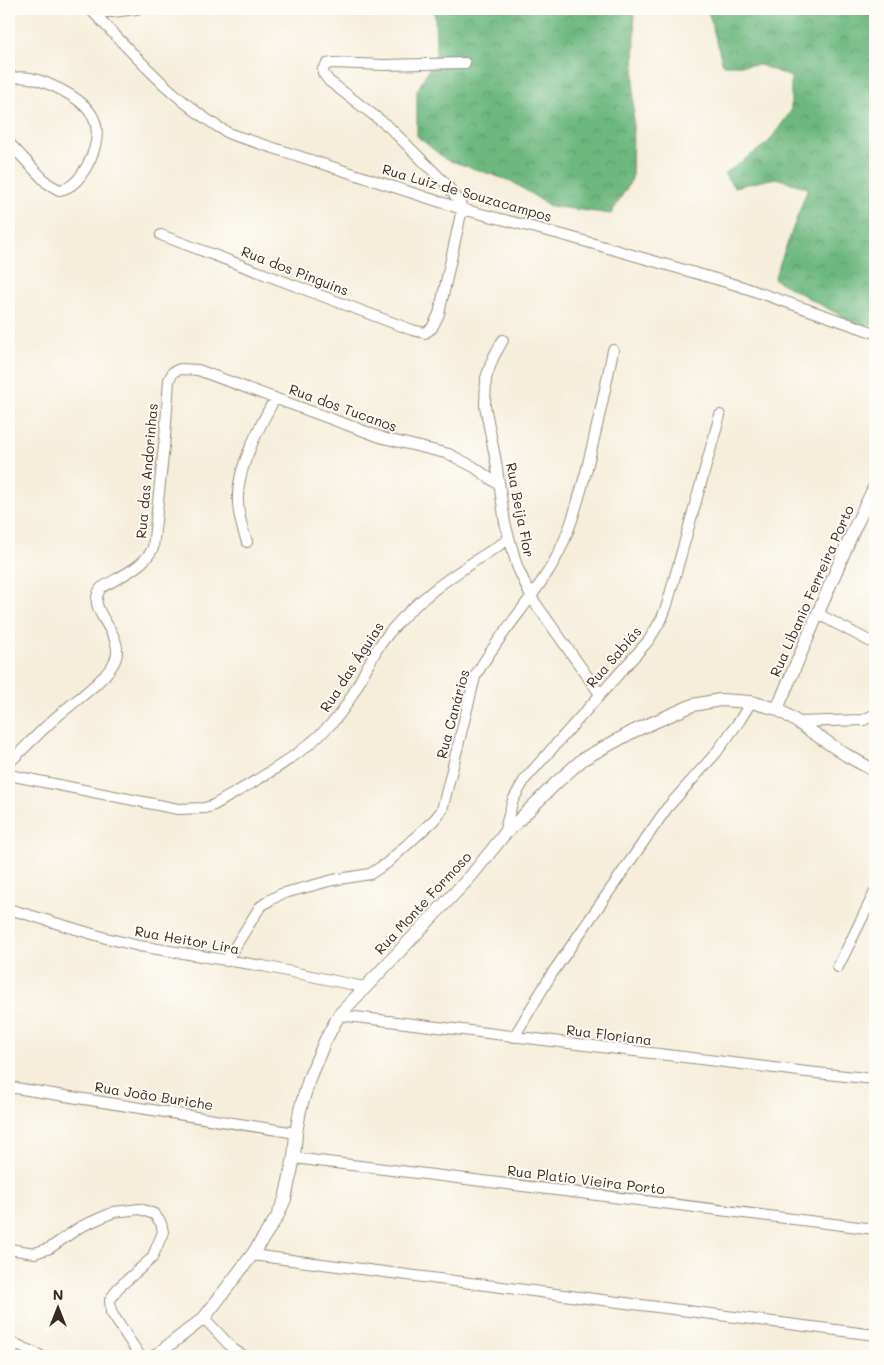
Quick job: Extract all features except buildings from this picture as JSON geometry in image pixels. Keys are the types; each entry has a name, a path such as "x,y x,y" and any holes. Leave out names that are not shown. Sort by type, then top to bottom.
{"street":[{"path":"88,9 112,12 138,9"},
{"name":"Rua Luiz de Souzacampos","path":"88,9 172,91 214,125 230,134 462,209 563,235 740,286 875,333"},
{"path":"462,209 457,198 446,184 389,127 328,81 323,73 323,69 332,62 385,65 465,63"},
{"path":"9,79 18,77 46,82 72,94 92,114 97,128 97,139 94,151 85,169 74,184 59,190 47,183 9,143"},
{"name":"Rua dos Pinguins","path":"161,235 424,333 428,332 439,314 462,209"},
{"name":"Rua Beija Flor","path":"503,340 493,358 486,378 485,391 486,417 509,538 519,574 531,597 600,694"},
{"name":"Rua Canários","path":"226,961 260,907 270,900 281,894 333,880 370,874 403,849 442,810 475,678 482,664 531,597 557,557 572,521 600,419 614,350"},
{"name":"Rua dos Tucanos","path":"173,372 187,368 198,370 383,438 457,457 499,485"},
{"name":"Rua das Andorinhas","path":"9,763 53,720 98,682 113,664 116,657 117,649 113,634 97,609 96,594 101,588 142,563 149,556 153,548 165,437 168,388 173,372"},
{"path":"247,542 239,510 238,489 254,440 275,398"},
{"name":"Rua Sabiás","path":"503,836 513,800 525,780 649,640 662,618 720,415"},
{"name":"Rua Libanio Ferreira Porto","path":"776,709 854,529 875,486"},
{"name":"Rua das Águias","path":"9,775 178,809 205,808 214,805 269,773 312,742 342,712 379,648 403,616 460,570 509,538"},
{"path":"818,614 873,640"},
{"name":"Rua Monte Formoso","path":"155,1356 204,1318 252,1256 277,1217 285,1199 294,1158 300,1110 310,1076 339,1015 471,876 503,836 583,759 634,731 693,705 720,700 751,702 776,709 846,755 875,771"},
{"path":"514,1037 551,975 666,808 716,753 751,702"},
{"path":"796,722 864,720 875,714"},
{"path":"838,967 875,892"},
{"name":"Rua Heitor Lira","path":"9,909 139,946 263,966 364,987"},
{"name":"Rua Floriana","path":"339,1015 875,1079"},
{"name":"Rua João Buriche","path":"9,1087 296,1132"},
{"name":"Rua Platio Vieira Porto","path":"294,1158 875,1229"},
{"path":"9,1249 35,1252 50,1248 80,1227 114,1212 140,1209 154,1214 161,1222 164,1232 152,1258 118,1288 110,1300 111,1312 140,1356"},
{"path":"252,1256 875,1335"},
{"path":"204,1318 234,1350 244,1356"},
{"path":"9,1342 41,1356"}],"green space":[{"path":"435,9 633,9 635,30 632,179 611,214 550,206 511,181 445,159 417,136 417,91 436,55"},
{"path":"705,9 875,9 875,325 858,325 774,279 808,188 776,178 734,187 724,174 768,143 791,111 791,77 760,65 723,65 709,14"}]}
